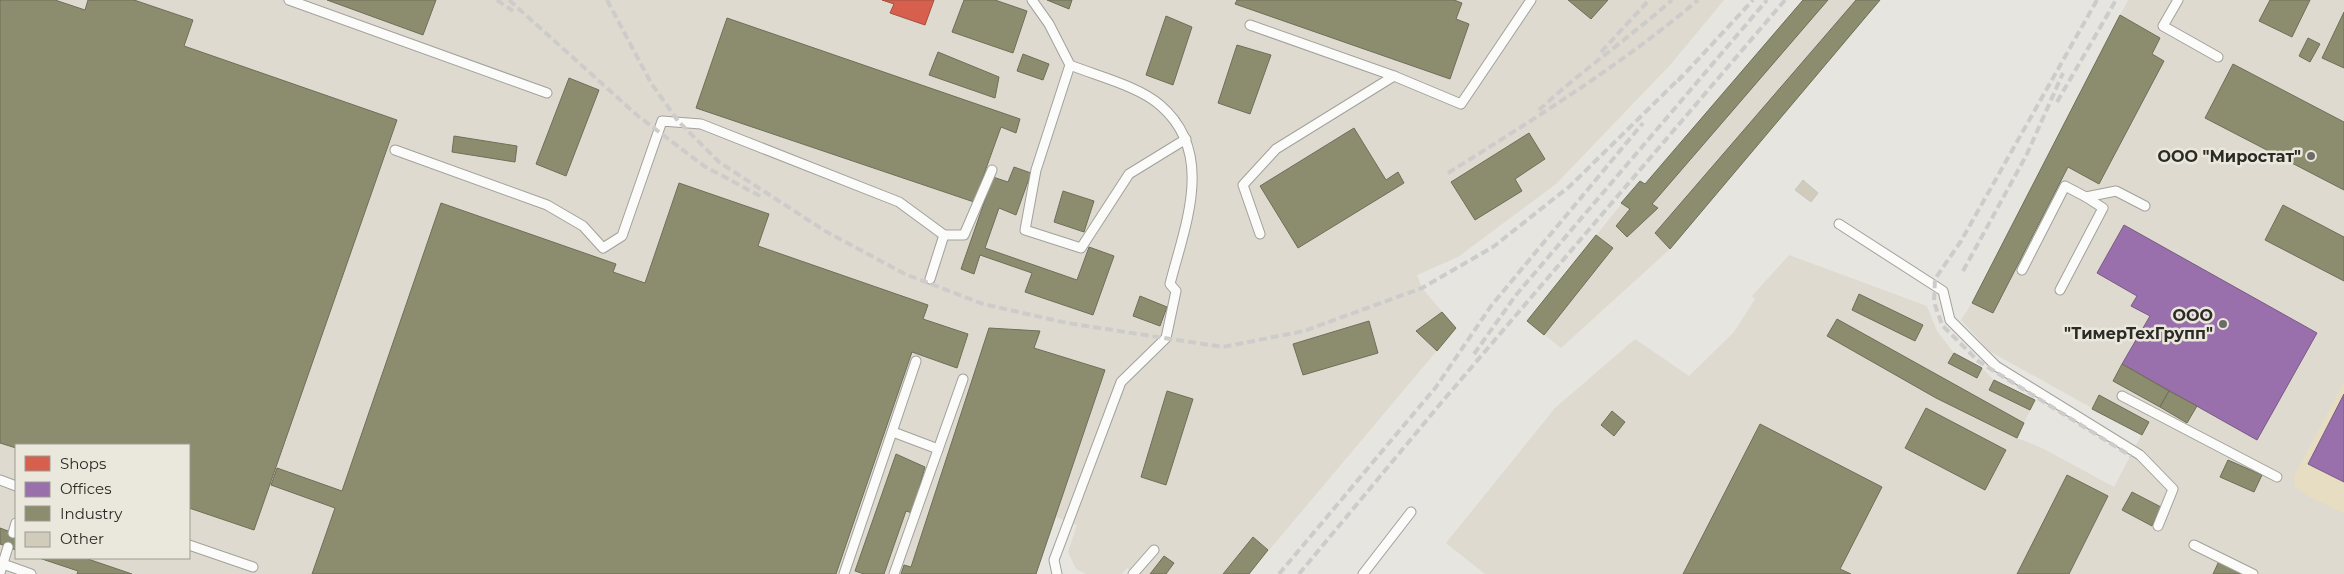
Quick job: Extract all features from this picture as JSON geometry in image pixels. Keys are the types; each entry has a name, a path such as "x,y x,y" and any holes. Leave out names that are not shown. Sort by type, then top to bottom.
{"lane":[{"path":"289,0 547,93"},
{"path":"1032,0 1049,24 1070,65 1138,92 1160,105 1186,139 1193,162 1194,191 1170,284 1176,291 1166,338 1121,382 1054,560 1057,574"},
{"path":"1250,25 1394,76 1461,104 1531,0"},
{"path":"2178,0 2163,26 2218,57"},
{"path":"1070,65 1036,170 1025,230 1080,248 1129,174 1186,139"},
{"path":"1260,234 1243,185 1276,149 1394,76"},
{"path":"395,150 547,205 583,226 603,248 622,236 662,121 701,124 899,202 944,236 964,236 992,170"},
{"path":"2022,270 2065,186 2086,197 2104,208 2060,290"},
{"path":"2086,197 2116,190 2145,206"},
{"path":"1840,224 1942,291 1950,320 1996,366 2140,455 2173,489 2158,526"},
{"path":"930,279 944,236"},
{"path":"844,574 916,361"},
{"path":"894,574 963,379"},
{"path":"2122,396 2277,477"},
{"path":"893,432 938,449"},
{"path":"0,480 15,486"},
{"path":"1363,574 1411,512"},
{"path":"190,545 253,567"},
{"path":"2194,545 2253,574"},
{"path":"8,547 1,568 31,574"},
{"path":"1133,574 1154,550"}],"shaded area":[{"path":"0,0 1724,0 1671,64 1556,184 1458,257 1417,275 1422,288 1456,328 1249,574 1135,574 1127,568 1122,574 1086,574 1076,569 1068,552 1077,525 1056,517 1036,574 0,574"},
{"path":"1803,0 1880,0 1670,249 1561,348 1527,321 1640,181 1646,184"},
{"path":"2128,0 2344,0 2344,389 2308,463 2344,482 2344,574 1485,574 1446,543 1555,408 1635,339 1689,376 1734,332 1755,299 1752,296 1789,255 1927,306 1937,331 1954,353 1982,368 1994,380 2035,400 2017,438 2042,448 2114,487 2148,422 2099,395 2092,408 1989,351 1961,320 1972,303"},
{"path":"2344,382 2344,394 2308,463 2344,482 2344,513 2307,496 2295,486 2294,476"}],"building: Shops":[{"path":"882,0 934,0 925,25 890,13 894,4"}],"building: Offices":[{"name":"ООО \"ТимерТехГрупп\"","path":"2124,225 2317,333 2257,440 2122,364 2150,316 2131,306 2137,296 2097,273"},
{"path":"2344,394 2344,482 2308,464"}],"building: Industry":[{"path":"0,0 55,0 85,10 88,0 134,0 193,20 184,46 397,120 254,530 190,508 190,444 15,444 15,448 0,443"},
{"path":"327,0 436,0 423,35"},
{"path":"964,0 995,0 1027,11 1013,53 952,32"},
{"path":"1047,0 1072,0 1069,9"},
{"path":"1237,0 1454,0 1462,3 1456,19 1469,24 1450,79 1235,4"},
{"path":"1568,0 1608,0 1591,19"},
{"path":"1803,0 1828,0 1652,204 1658,208 1627,237 1616,226 1630,209 1621,203 1640,181 1645,184"},
{"path":"1856,0 1880,0 1670,249 1655,233"},
{"path":"2270,0 2310,0 2292,37 2259,21"},
{"path":"2344,12 2344,68 2322,58"},
{"path":"2120,15 2160,38 2152,54 2164,61 2099,184 2068,167 1993,313 1972,303"},
{"path":"1166,16 1192,27 1173,85 1146,75"},
{"path":"727,18 1020,119 1016,133 1001,127 974,202 696,108"},
{"path":"2308,38 2320,44 2310,62 2299,56"},
{"path":"1237,45 1271,55 1250,114 1218,103"},
{"path":"938,52 999,77 995,98 929,75"},
{"path":"1023,54 1049,64 1043,80 1017,71"},
{"name":"ООО \"Миростат\"","path":"2233,64 2344,122 2344,190 2205,118"},
{"path":"569,78 599,90 566,176 536,164"},
{"path":"1354,128 1386,180 1398,172 1404,183 1298,248 1260,186"},
{"path":"1529,133 1545,159 1515,179 1522,191 1475,220 1451,182"},
{"path":"454,136 517,146 515,162 452,152"},
{"path":"1014,167 1031,173 1016,215 999,208 985,248 1077,280 1089,247 1114,256 1093,315 1025,292 1032,273 980,255 974,274 961,269 993,177 1008,182"},
{"path":"679,183 769,214 758,246 928,305 923,319 968,334 957,368 912,352 836,574 312,574 335,508 271,485 277,468 342,491 441,203 616,264 613,272 645,283"},
{"path":"1063,191 1094,201 1084,232 1054,222"},
{"path":"2283,205 2344,237 2344,281 2265,240"},
{"path":"1596,235 1613,248 1544,335 1527,321"},
{"path":"1859,294 1923,325 1915,341 1852,310"},
{"path":"1140,296 1167,307 1160,326 1133,316"},
{"path":"1442,312 1456,328 1437,351 1416,331"},
{"path":"1837,319 2024,423 2017,438 1936,398 1827,336"},
{"path":"1369,321 1378,353 1303,375 1293,344"},
{"path":"989,328 1040,331 1034,348 1105,370 1036,574 901,574 904,565 911,567"},
{"path":"1954,353 1982,368 1977,378 1948,363"},
{"path":"2122,364 2169,391 2160,407 2113,381"},
{"path":"1994,380 2035,400 2030,410 1989,390"},
{"path":"1167,391 1193,399 1166,485 1141,477"},
{"path":"2169,391 2197,406 2187,423 2160,407"},
{"path":"2099,395 2149,422 2142,435 2092,409"},
{"path":"1926,408 2006,450 1985,490 1905,448"},
{"path":"1612,411 1625,422 1614,436 1601,425"},
{"path":"1760,424 1882,487 1840,569 1851,574 1683,574"},
{"path":"896,454 925,467 912,513 906,511 884,574 864,574 855,571"},
{"path":"2228,460 2262,475 2254,492 2220,477"},
{"path":"2067,475 2108,496 2069,574 2017,574"},
{"path":"2132,492 2161,507 2152,526 2122,510"},
{"path":"0,528 15,534 15,550 0,544"},
{"path":"1253,537 1268,550 1249,574 1223,574"},
{"path":"1164,556 1174,563 1166,574 1150,574"},
{"path":"42,559 88,559 132,574 77,574 78,571"},
{"path":"2219,561 2247,574 2213,574"}],"building: Other":[{"path":"1803,180 1818,193 1811,202 1795,190"}],"railway":[{"path":"497,0 513,11"},
{"path":"509,0 638,116 704,166 760,196"},
{"path":"607,0 651,83 678,121 719,162 825,231 905,274 983,304 1067,323 1223,347 1304,331 1422,288 1493,247 1570,186 1682,76"},
{"path":"1601,52 1649,0"},
{"path":"1539,110 1672,0"},
{"path":"1448,173 1607,70 1698,0"},
{"path":"1678,81 1753,0"},
{"path":"1474,354 1516,295 1767,0"},
{"path":"1299,574 1441,403 1785,0"},
{"path":"2097,0 1961,241 1935,279 1934,302 1942,325 1978,361 2131,456"},
{"path":"2057,102 2116,0"},
{"path":"1963,271 2027,154 2063,73"},
{"path":"1279,574 1436,387 1491,306 1643,123"}],"place":[{"name":"ООО \"Миростат\"","path":"2311,156"},
{"name":"ООО \"ТимерТехГрупп\"","path":"2223,324"}]}
